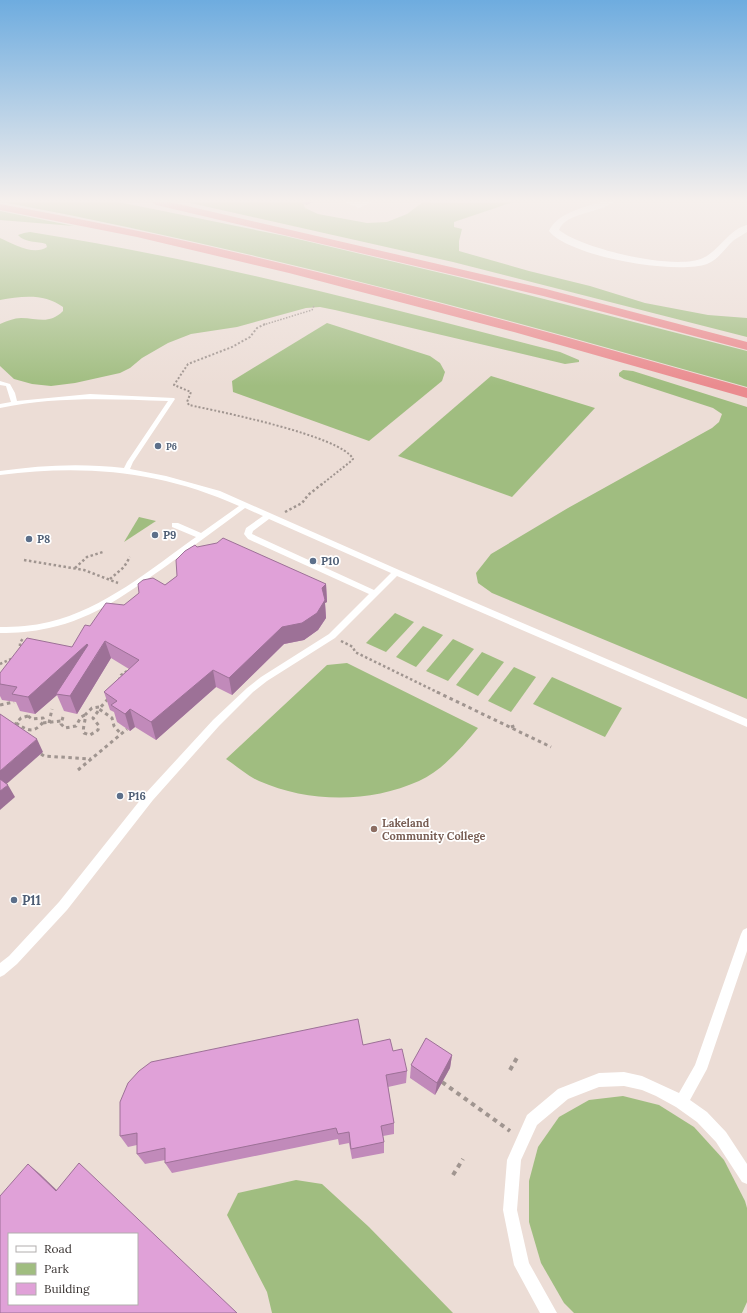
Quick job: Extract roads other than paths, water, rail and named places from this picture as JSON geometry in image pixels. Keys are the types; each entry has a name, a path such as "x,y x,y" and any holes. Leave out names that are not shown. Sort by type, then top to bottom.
{"highway":[{"path":"233,263 407,300"},
{"path":"261,263 585,347 747,393"},
{"path":"421,263 546,293 747,346"}],"street":[{"path":"657,263 680,265 697,263"}],"lane":[{"path":"0,383 8,384 14,403"},
{"path":"0,406 14,403 90,396 172,399 130,462 127,469"},
{"path":"0,473 77,466 127,469 194,484 747,723"},
{"path":"0,630 25,629 54,625 96,609 129,589 245,505"},
{"path":"268,516 249,530 248,534 251,537 370,591"},
{"path":"175,525 202,536"},
{"path":"0,971 13,960 63,906 149,798 216,723 250,690 264,679 332,636 370,591 396,572"},
{"path":"681,1102 700,1069 747,934"},
{"path":"549,1313 522,1265 510,1210 514,1160 532,1120 563,1094 598,1080 624,1079 642,1083 681,1102 702,1117 721,1137 747,1177"}],"place":[{"name":"P6","path":"158,446"},
{"name":"P9","path":"155,535"},
{"name":"P8","path":"29,539"},
{"name":"P10","path":"313,561"},
{"name":"P16","path":"120,796"},
{"name":"Lakeland Community College","path":"374,829"},
{"name":"P11","path":"14,900"}]}
